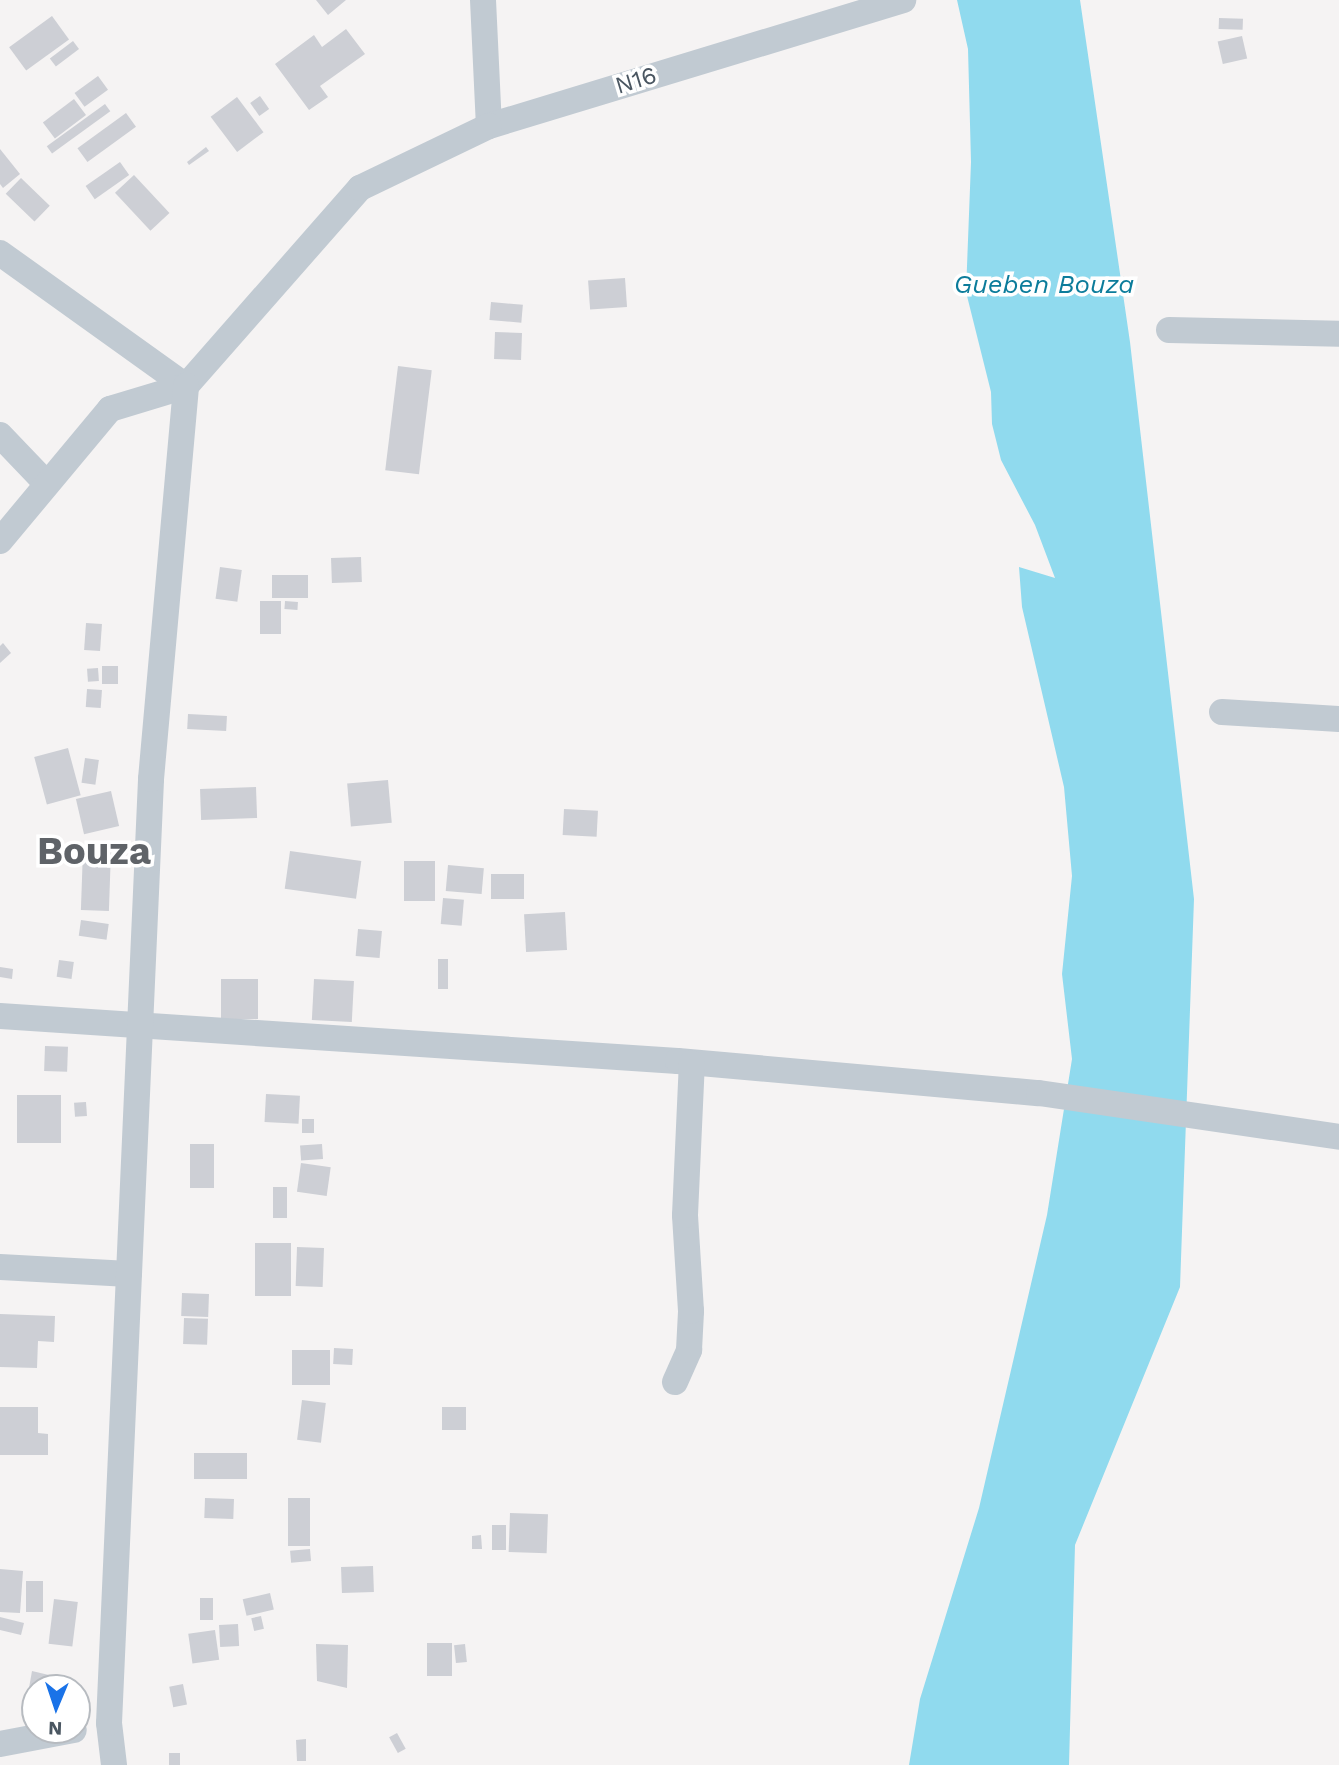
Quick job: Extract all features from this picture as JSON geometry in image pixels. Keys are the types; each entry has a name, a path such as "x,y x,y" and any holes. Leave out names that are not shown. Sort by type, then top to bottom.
{"street":[{"path":"483,0 489,126"},
{"name":"N16","path":"186,386 360,188 489,126 903,0"},
{"path":"0,253 186,386"},
{"path":"1169,330 1339,334"},
{"path":"0,541 44,482 110,409 186,386"},
{"path":"114,1765 110,1723 151,779 186,386"},
{"path":"0,435 44,482"},
{"path":"1222,712 1339,719"},
{"path":"0,1016 692,1063 1039,1093 1339,1137"},
{"path":"676,1382 689,1350 691,1311 685,1215 692,1063"},
{"path":"0,1267 130,1273"},
{"path":"91,1727 110,1723"},
{"path":"0,1744 21,1740"}],"water":[{"name":"Gueben Bouza","path":"957,0 1080,0 1130,342 1194,899 1180,1287 1075,1545 1069,1765 909,1765 920,1699 979,1508 1047,1215 1072,1059 1062,974 1072,876 1064,787 1022,607 1019,567 1055,578 1035,525 1001,460 992,424 991,392 966,292 971,162 968,49"}],"building":[{"path":"316,0 346,0 328,15"},
{"path":"52,16 69,39 26,71 9,47"},
{"path":"1219,18 1243,19 1243,30 1219,29"},
{"path":"346,29 365,54 320,86 328,97 309,110 275,64 314,35 322,47"},
{"path":"1242,36 1247,58 1223,64 1218,42"},
{"path":"73,41 79,49 56,66 50,58"},
{"path":"98,76 108,90 85,107 75,93"},
{"path":"260,96 269,109 259,116 250,103"},
{"path":"237,97 263,132 237,152 211,117"},
{"path":"74,99 86,115 55,138 43,122"},
{"path":"105,104 110,111 52,154 47,146"},
{"path":"126,113 136,127 87,162 77,148"},
{"path":"206,147 209,151 189,165 187,162"},
{"path":"0,149 20,174 3,188 0,184"},
{"path":"120,162 129,175 95,199 86,186"},
{"path":"134,175 169,213 150,231 115,193"},
{"path":"21,178 50,206 34,222 6,194"},
{"path":"625,278 627,307 590,310 588,281"},
{"path":"491,302 523,305 521,323 489,320"},
{"path":"495,332 522,333 521,360 494,359"},
{"path":"398,366 432,370 419,474 385,470"},
{"path":"361,557 362,582 332,583 331,558"},
{"path":"220,567 242,570 237,602 216,599"},
{"path":"272,575 308,575 308,598 272,598"},
{"path":"260,601 281,601 281,634 260,634"},
{"path":"285,601 298,602 297,610 284,609"},
{"path":"86,623 102,624 100,651 84,650"},
{"path":"3,643 11,653 0,663 0,646"},
{"path":"102,666 118,666 118,684 102,684"},
{"path":"98,668 99,681 88,682 87,669"},
{"path":"87,689 102,690 101,708 86,707"},
{"path":"188,714 227,716 226,731 187,729"},
{"path":"68,748 81,795 47,804 34,757"},
{"path":"85,758 99,760 95,785 82,783"},
{"path":"388,780 392,823 351,826 347,784"},
{"path":"256,787 257,818 201,820 200,789"},
{"path":"111,791 119,826 84,834 76,799"},
{"path":"564,809 598,811 597,837 563,835"},
{"path":"83,850 111,851 109,911 81,910"},
{"path":"290,851 361,861 356,899 285,889"},
{"path":"404,861 435,861 435,901 404,901"},
{"path":"448,865 484,868 482,894 446,891"},
{"path":"491,874 524,874 524,899 491,899"},
{"path":"443,898 464,900 462,926 441,924"},
{"path":"565,912 567,950 526,952 524,914"},
{"path":"81,920 109,924 107,940 79,936"},
{"path":"358,929 382,931 380,958 356,956"},
{"path":"438,959 448,959 448,989 438,989"},
{"path":"59,960 74,962 71,979 57,977"},
{"path":"0,967 13,969 12,979 0,977"},
{"path":"221,979 258,979 258,1019 221,1019"},
{"path":"314,979 354,981 352,1022 312,1020"},
{"path":"45,1046 68,1047 67,1072 44,1071"},
{"path":"266,1094 300,1096 298,1124 265,1122"},
{"path":"17,1095 61,1095 61,1143 17,1143"},
{"path":"86,1102 87,1116 75,1117 74,1103"},
{"path":"302,1119 314,1119 314,1133 302,1133"},
{"path":"190,1144 214,1144 214,1188 190,1188"},
{"path":"322,1144 323,1159 301,1160 300,1146"},
{"path":"301,1163 331,1167 327,1196 297,1192"},
{"path":"273,1187 287,1187 287,1218 273,1218"},
{"path":"255,1243 291,1243 291,1296 255,1296"},
{"path":"297,1247 324,1248 323,1287 296,1286"},
{"path":"182,1293 209,1294 208,1317 181,1316"},
{"path":"0,1314 55,1316 54,1342 38,1341 37,1368 0,1367"},
{"path":"184,1318 208,1319 207,1345 183,1344"},
{"path":"334,1348 353,1349 352,1365 333,1364"},
{"path":"292,1350 330,1350 330,1385 292,1385"},
{"path":"302,1400 326,1403 321,1443 297,1440"},
{"path":"0,1407 38,1407 38,1433 48,1434 48,1455 0,1455"},
{"path":"442,1407 466,1407 466,1430 442,1430"},
{"path":"194,1453 247,1453 247,1479 194,1479"},
{"path":"205,1498 234,1499 233,1519 204,1518"},
{"path":"288,1498 310,1498 310,1546 288,1546"},
{"path":"510,1513 548,1514 547,1553 509,1552"},
{"path":"492,1525 506,1525 506,1550 492,1550"},
{"path":"481,1535 482,1549 472,1549 472,1536"},
{"path":"310,1549 311,1561 291,1563 290,1551"},
{"path":"373,1566 374,1592 342,1593 341,1567"},
{"path":"0,1569 23,1571 20,1613 0,1612"},
{"path":"26,1581 43,1581 43,1612 26,1612"},
{"path":"270,1593 274,1610 247,1616 243,1599"},
{"path":"200,1598 213,1598 213,1620 200,1620"},
{"path":"54,1599 78,1602 72,1647 49,1644"},
{"path":"261,1616 264,1629 254,1631 251,1618"},
{"path":"0,1617 24,1623 21,1635 0,1630"},
{"path":"238,1624 239,1646 220,1647 219,1625"},
{"path":"215,1630 219,1660 192,1663 188,1634"},
{"path":"427,1643 452,1643 452,1676 427,1676"},
{"path":"316,1644 348,1645 347,1688 317,1681"},
{"path":"465,1644 467,1662 456,1663 454,1645"},
{"path":"183,1684 187,1705 173,1707 169,1687"},
{"path":"397,1733 406,1749 398,1753 389,1737"},
{"path":"306,1739 306,1761 297,1761 296,1740"},
{"path":"169,1753 180,1753 180,1765 169,1765"}],"district":[{"name":"Bouza","path":"94,852"}]}
